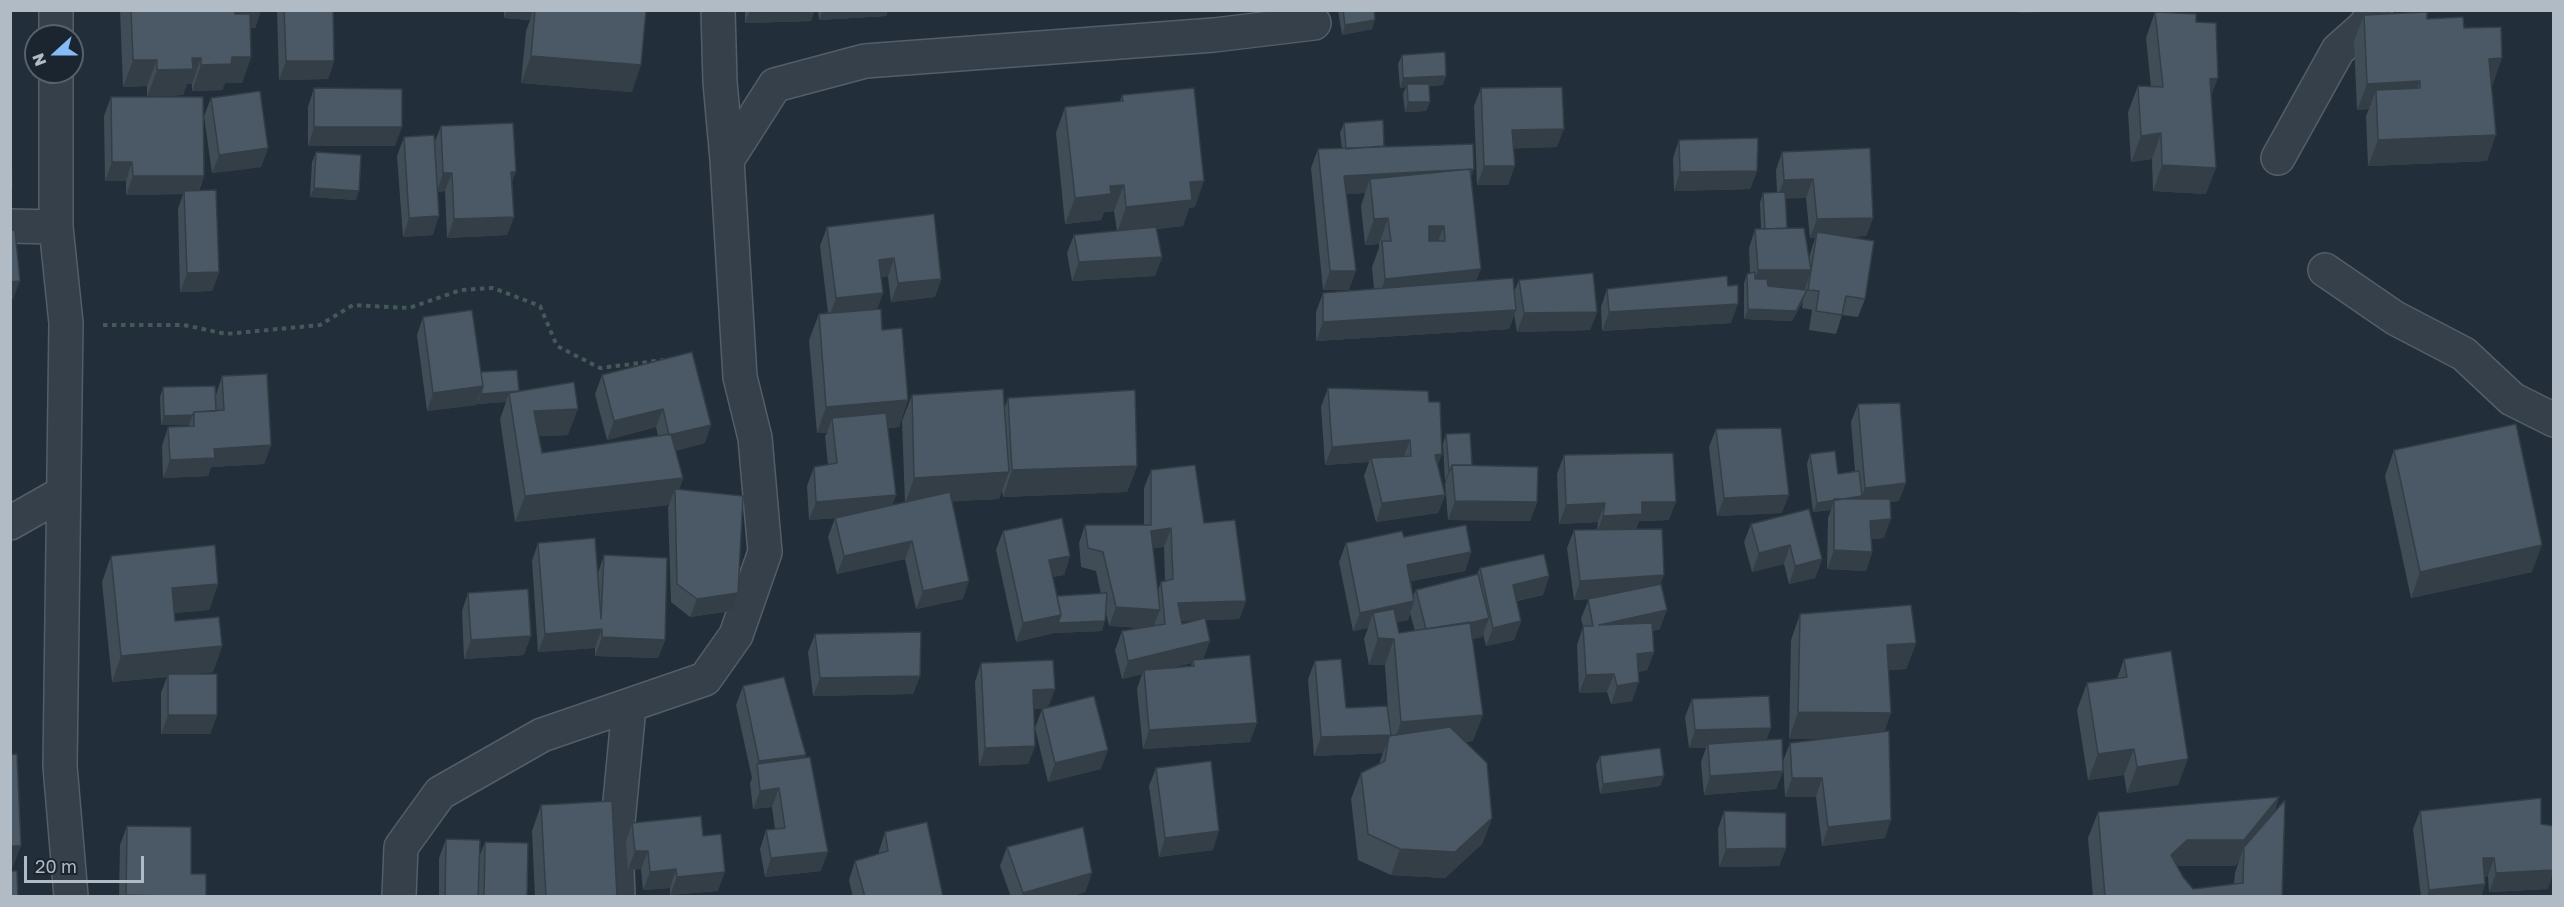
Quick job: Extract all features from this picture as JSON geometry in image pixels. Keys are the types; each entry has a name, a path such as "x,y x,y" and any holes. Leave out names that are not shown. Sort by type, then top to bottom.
{"street":[{"path":"399,897 401,847 440,793 542,735 705,679 736,635 765,552 755,438 740,377 720,82 718,10"},
{"path":"2278,158 2338,50 2365,26 2375,10"},
{"path":"727,160 775,85 865,61 1154,40 1314,23"},
{"path":"56,84 56,227 66,323 60,766 72,897"},
{"path":"10,226 56,227"},
{"path":"2325,270 2395,318 2464,354 2512,399 2553,420"},
{"path":"10,523 63,493"},
{"path":"618,897 616,843 629,707"}],"path":[{"path":"66,323 184,325 226,334 320,325 353,306 409,308 461,290 494,288 540,306 557,346 600,368 674,359"}],"building":[{"path":"131,10 235,10 235,14 250,14 251,57 232,57 231,64 201,65 201,58 192,58 193,69 157,70 157,60 133,60"},
{"path":"284,10 333,10 334,61 286,61"},
{"path":"535,10 646,10 641,65 531,56"},
{"path":"1343,10 1374,10 1375,20 1345,25"},
{"path":"2155,12 2196,14 2196,22 2216,23 2218,78 2210,79 2216,168 2162,165 2161,133 2141,136 2138,86 2163,87"},
{"path":"2427,12 2427,19 2463,17 2464,28 2501,27 2502,58 2489,59 2496,135 2378,140 2376,90 2420,88 2420,81 2367,84 2364,15"},
{"path":"1445,52 1446,76 1403,78 1402,55"},
{"path":"1407,84 1429,84 1430,102 1408,102"},
{"path":"1562,87 1564,129 1512,130 1515,166 1484,166 1481,88"},
{"path":"314,88 402,89 402,127 314,127"},
{"path":"1194,88 1204,181 1190,182 1192,200 1126,207 1124,185 1110,186 1111,194 1075,198 1065,107 1123,101 1122,95"},
{"path":"260,91 268,148 219,155 211,98"},
{"path":"111,97 203,97 204,176 133,176 132,162 112,162"},
{"path":"1383,120 1384,146 1346,149 1344,123"},
{"path":"513,123 516,172 511,172 514,217 454,219 452,173 443,173 441,126"},
{"path":"10,130 12,187 10,187"},
{"path":"434,135 439,216 409,218 404,137"},
{"path":"1758,138 1757,171 1680,172 1679,140"},
{"path":"1473,144 1474,169 1344,176 1356,271 1330,271 1318,149"},
{"path":"1870,148 1873,218 1817,219 1813,179 1784,180 1782,152"},
{"path":"316,152 361,155 359,191 314,188"},
{"path":"1470,169 1481,269 1385,279 1382,241 1391,241 1388,218 1374,219 1370,179","holes":["1429,226 1444,226 1445,241 1429,241"]},
{"path":"216,190 219,272 187,273 184,191"},
{"path":"1785,192 1787,228 1765,229 1763,193"},
{"path":"934,214 941,279 898,283 894,258 879,260 883,293 836,298 827,227"},
{"path":"1156,227 1162,257 1079,262 1074,235"},
{"path":"1804,228 1811,270 1758,270 1755,229"},
{"path":"10,230 15,230 20,281 10,282"},
{"path":"1817,232 1874,241 1865,299 1846,296 1842,315 1816,311 1819,291 1808,290"},
{"path":"1755,272 1755,279 1767,279 1768,286 1807,290 1796,311 1748,309 1747,274"},
{"path":"1593,273 1597,312 1524,313 1519,280"},
{"path":"1727,276 1728,286 1738,285 1738,304 1609,312 1607,289"},
{"path":"1513,278 1516,310 1323,322 1323,293"},
{"path":"881,309 882,330 902,328 908,400 826,407 819,314"},
{"path":"472,310 483,386 433,393 423,317"},
{"path":"692,352 711,425 669,435 663,409 614,421 602,375"},
{"path":"517,370 519,391 481,394 483,386 481,372"},
{"path":"267,374 271,445 214,449 215,458 170,460 168,427 194,426 194,412 224,410 222,376"},
{"path":"574,382 578,409 534,411 542,453 671,434 683,478 525,496 509,393"},
{"path":"215,386 216,411 164,416 163,387"},
{"path":"1328,388 1428,391 1429,402 1440,402 1442,454 1435,455 1445,495 1382,503 1371,458 1411,456 1410,440 1332,447"},
{"path":"1003,389 1009,472 914,478 912,395"},
{"path":"1135,390 1137,466 1012,470 1008,398"},
{"path":"1900,403 1906,483 1865,488 1858,404"},
{"path":"886,413 896,495 816,502 814,467 837,463 832,418"},
{"path":"2516,424 2542,545 2420,572 2394,450"},
{"path":"1781,428 1789,495 1724,498 1716,429"},
{"path":"1470,433 1472,465 1452,465 1449,471 1446,434"},
{"path":"1835,451 1838,474 1859,471 1862,496 1817,503 1810,454"},
{"path":"1673,453 1676,502 1642,502 1642,514 1603,516 1605,503 1566,505 1564,455"},
{"path":"1195,465 1204,523 1235,520 1246,601 1178,603 1182,624 1205,618 1210,641 1128,661 1122,631 1165,624 1161,582 1173,579 1171,528 1151,531 1160,610 1116,607 1103,552 1088,548 1085,525 1151,525 1151,470"},
{"path":"1452,465 1538,467 1537,502 1455,501"},
{"path":"675,489 743,496 738,593 697,599 677,584"},
{"path":"950,492 969,581 923,591 912,541 844,556 835,518"},
{"path":"1834,499 1890,499 1891,519 1870,521 1872,552 1834,550"},
{"path":"1809,509 1822,559 1795,566 1790,545 1759,553 1751,524"},
{"path":"1062,518 1070,556 1049,560 1061,615 1023,623 1003,531"},
{"path":"1466,525 1471,552 1407,565 1414,601 1360,613 1346,543 1402,531 1404,537"},
{"path":"1662,529 1664,575 1580,581 1574,530"},
{"path":"595,538 601,619 604,555 667,558 665,640 602,637 602,629 545,634 538,543"},
{"path":"215,545 218,584 172,588 175,621 219,617 222,646 121,656 111,556"},
{"path":"1544,554 1549,576 1513,585 1521,621 1493,628 1480,568"},
{"path":"1478,574 1489,618 1426,629 1416,590"},
{"path":"1661,584 1667,610 1599,625 1652,623 1654,652 1637,654 1639,682 1617,686 1614,674 1586,675 1583,626 1593,626 1588,599"},
{"path":"528,589 531,636 471,640 468,593"},
{"path":"1107,593 1105,621 1058,623 1061,615 1057,596"},
{"path":"1911,605 1916,643 1887,645 1891,713 1798,712 1800,614"},
{"path":"1394,609 1399,633 1470,622 1483,715 1401,722 1394,639 1378,638 1373,613"},
{"path":"921,632 920,676 820,678 815,634"},
{"path":"2171,651 2188,759 2137,767 2134,749 2098,754 2087,683 2127,677 2124,659"},
{"path":"1250,655 1257,723 1149,730 1144,670 1194,666 1193,660"},
{"path":"1341,659 1346,708 1387,706 1391,735 1321,737 1315,661"},
{"path":"1053,660 1055,689 1033,690 1035,746 985,748 981,663"},
{"path":"168,674 217,674 217,715 168,715"},
{"path":"784,677 806,755 759,761 743,686"},
{"path":"1094,696 1108,750 1055,763 1042,709"},
{"path":"1769,696 1771,728 1695,730 1692,699"},
{"path":"1450,727 1487,763 1492,818 1455,852 1400,849 1368,834 1361,773 1385,761 1389,736"},
{"path":"1889,731 1891,820 1828,827 1822,778 1792,778 1790,743"},
{"path":"1782,739 1783,771 1710,776 1708,744"},
{"path":"1660,748 1664,776 1603,784 1600,756"},
{"path":"17,754 21,846 10,846 10,755"},
{"path":"810,757 828,852 771,858 766,830 785,828 779,788 760,791 757,764"},
{"path":"1211,761 1219,831 1165,838 1156,768"},
{"path":"2279,797 2244,840 2187,840 2171,855 2183,877 2193,889 2243,883 2244,847 2285,800 2282,897 2105,897 2098,812"},
{"path":"2541,798 2541,824 2553,826 2553,870 2496,873 2494,858 2483,858 2485,884 2429,890 2420,811"},
{"path":"612,801 617,897 546,897 541,805"},
{"path":"1724,811 1786,813 1786,848 1726,849"},
{"path":"701,816 703,836 721,834 725,872 677,877 676,869 650,872 648,851 635,851 632,823"},
{"path":"927,822 943,897 865,897 855,861 888,851 885,832"},
{"path":"127,826 191,827 191,874 206,874 206,897 126,895"},
{"path":"1083,827 1092,873 1023,893 1007,847"},
{"path":"446,839 480,840 478,897 445,897"},
{"path":"485,842 528,843 527,897 484,897"},
{"path":"10,871 17,871 18,897 10,897"}]}
